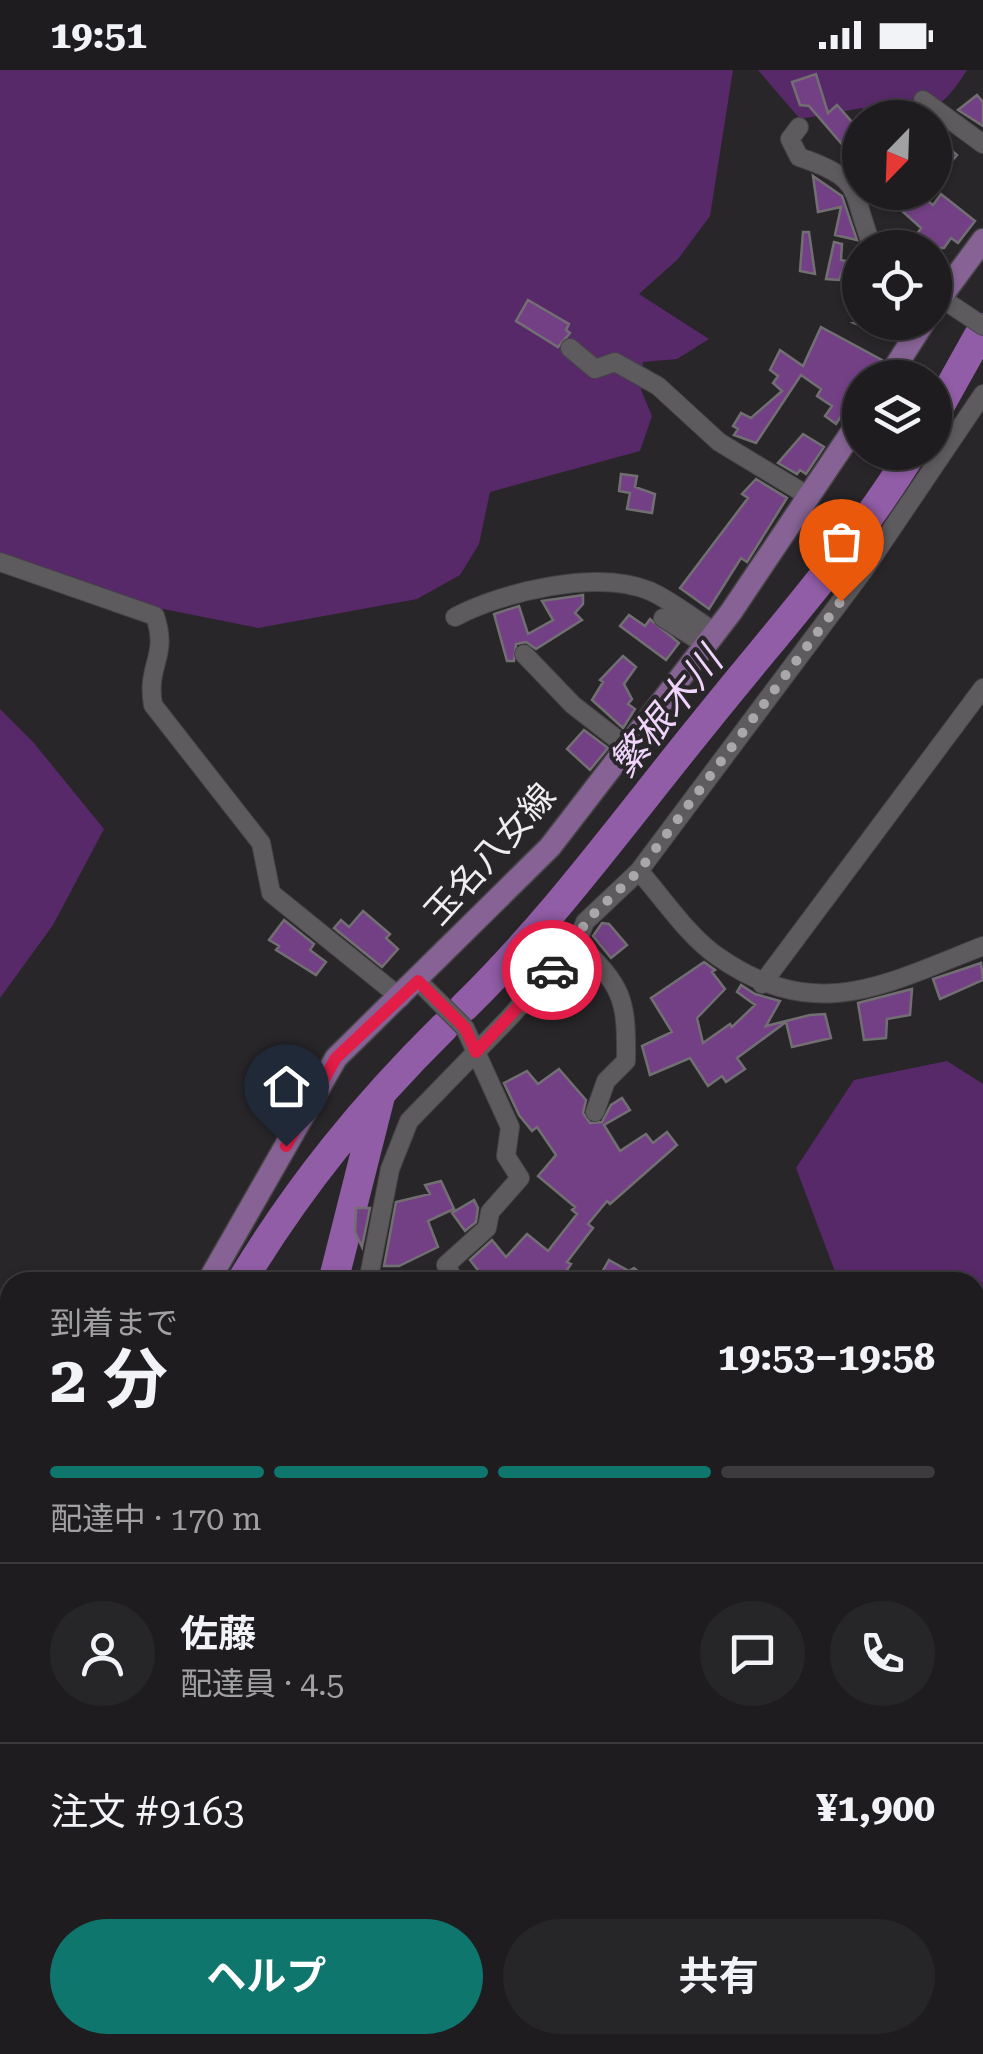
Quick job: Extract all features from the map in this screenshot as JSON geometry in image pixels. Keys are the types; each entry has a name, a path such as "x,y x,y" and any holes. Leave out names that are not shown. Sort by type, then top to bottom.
{"main road":[{"path":"952,279 983,240"},
{"name":"玉名八女線","path":"214,1272 336,1058 550,847 711,638 842,447"}],"street":[{"path":"952,121 983,144"},
{"path":"798,126 790,140 799,157 836,170 854,186 867,230"},
{"path":"952,307 983,326"},
{"path":"570,348 595,369 614,362 658,386 719,442 810,496"},
{"path":"370,1272 390,1169 409,1121 577,942 585,922 639,871 864,570 983,394"},
{"path":"0,562 155,616 164,642 149,680 153,705 261,843 270,893 465,1028 510,1127 506,1156 520,1178 490,1212 487,1228 446,1265 450,1272"},
{"path":"454,617 508,594 617,584 649,591 711,638"},
{"path":"663,618 711,638"},
{"path":"524,654 574,704 627,747"},
{"path":"762,984 983,688"},
{"path":"639,871 716,956 762,984 781,990 847,996 983,946"},
{"path":"577,942 616,980 626,1018 626,1062 606,1081 594,1112"}],"shaded area":[{"path":"0,70 733,70 710,216 678,259 639,294 709,339 677,359 643,362 641,390 652,416 640,451 490,492 479,544 460,575 417,599 258,628 98,596 0,563"},
{"path":"758,70 967,70 944,100 842,100 842,112 800,119"},
{"path":"0,709 33,742 104,829 53,925 0,998"},
{"path":"947,1061 983,1084 983,1272 835,1272 796,1168 854,1080"}],"building":[{"path":"816,74 828,113 837,105 842,111 842,144 809,106 800,105 792,82"},
{"path":"977,95 983,102 983,126 958,110"},
{"path":"813,176 842,196 842,210 847,210 854,230 842,230 842,237 835,235 841,207 818,212"},
{"path":"952,203 975,221 958,243 952,239 952,230 921,228 901,210 952,210"},
{"path":"803,232 809,232 815,274 800,271"},
{"path":"834,242 842,244 839,280 826,279"},
{"path":"528,300 569,324 566,330 570,333 558,347 516,321"},
{"path":"821,327 882,360 842,360 842,415 836,424 825,416 832,406 817,396 821,389 801,375 756,443 734,435 738,429 733,426 741,413 751,418 782,391 773,383 778,376 770,370 780,350 803,366"},
{"path":"803,434 824,447 806,474 800,470 797,474 778,463"},
{"path":"621,474 637,476 635,487 655,494 652,513 627,509 630,493 619,491"},
{"path":"756,479 787,498 747,562 741,558 709,609 680,588 748,498 742,494"},
{"path":"583,595 583,604 575,613 582,620 536,649 526,642 516,644 514,661 507,661 494,614 519,606 528,634 553,620 542,601"},
{"path":"629,615 645,626 650,619 679,643 666,660 620,626"},
{"path":"623,656 636,667 624,684 632,699 628,704 635,709 623,728 592,700 603,682 600,680"},
{"path":"584,730 608,748 590,770 567,749"},
{"path":"363,911 390,934 386,938 398,949 382,967 334,928 341,920 349,927"},
{"path":"284,920 314,944 310,950 326,962 316,975 276,950 279,946 269,940"},
{"path":"602,923 609,924 627,945 611,958 593,936"},
{"path":"704,962 715,970 712,972 725,989 697,1018 703,1043 730,1024 732,1027 755,1005 737,992 741,985 755,994 780,1001 766,1026 825,1014 831,1038 792,1047 786,1022 737,1058 745,1069 726,1082 722,1076 708,1086 690,1058 650,1075 642,1046 672,1032 651,998"},
{"path":"981,963 983,980 940,999 933,979"},
{"path":"912,989 910,1015 887,1019 886,1038 864,1040 858,1003"},
{"path":"559,1069 586,1100 583,1113 590,1123 602,1122 611,1105 622,1098 630,1110 604,1125 620,1151 646,1134 653,1143 667,1132 677,1145 610,1204 607,1201 588,1224 593,1228 567,1262 571,1264 566,1272 479,1272 470,1260 492,1240 506,1257 527,1234 548,1251 577,1214 572,1210 575,1207 538,1176 556,1155 537,1127 532,1131 519,1115 504,1083 527,1071 538,1084"},
{"path":"441,1181 454,1209 428,1221 438,1247 399,1266 384,1266 396,1202 430,1194 425,1185"},
{"path":"474,1200 478,1208 476,1222 465,1231 452,1213"},
{"path":"356,1208 370,1208 362,1247 355,1232"},
{"path":"609,1260 639,1272 602,1272"}],"waterway":[{"name":"繁根木川","path":"952,384 983,328"},
{"name":"繁根木川","path":"464,1007 588,868 839,557 900,470"},
{"name":"繁根木川","path":"248,1272 334,1148 444,1027"},
{"path":"336,1272 380,1096"}],"way so far":[{"path":"552,970 577,942 585,922 639,871 841,601"}],"route":[{"path":"286,1146 336,1058 418,981 465,1028 476,1052 552,970"}]}
